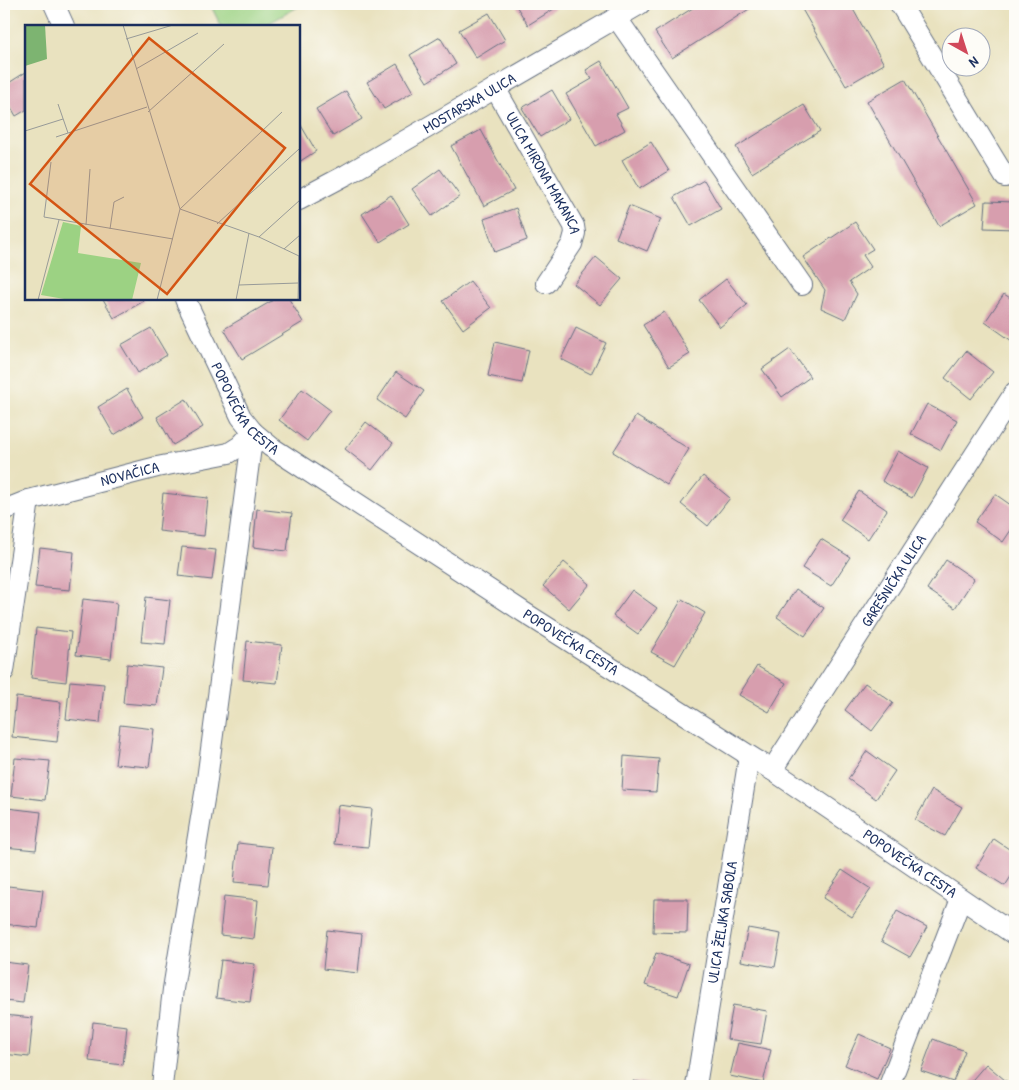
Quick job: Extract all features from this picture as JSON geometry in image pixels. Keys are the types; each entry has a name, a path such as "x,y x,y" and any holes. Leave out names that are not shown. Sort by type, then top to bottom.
{"street":[{"path":"54,4 64,25"},
{"name":"MOSTARSKA ULICA","path":"300,199 640,4"},
{"path":"900,4 1005,177"},
{"path":"616,17 802,285"},
{"name":"ULICA MIRONA MAKANCA","path":"495,88 574,226 575,233 572,244 546,283"},
{"name":"POPOVEČKA CESTA","path":"185,300 241,416 252,432 288,459 772,770 1015,935"},
{"name":"GAREŠNIČKA ULICA","path":"772,770 1015,392"},
{"path":"162,1086 173,990 207,777 252,432"},
{"name":"NOVAČICA","path":"4,510 30,500 157,467 229,453 240,446 252,432"},
{"path":"4,671 30,500"},
{"name":"ULICA ŽELJKA SABOLA","path":"696,1086 749,756"},
{"path":"890,1086 961,899"}],"green space":[{"path":"210,4 303,4 266,25 220,25"}],"building":[{"path":"515,4 555,4 557,7 528,25"},
{"path":"699,4 757,4 672,58 655,32"},
{"path":"799,4 850,4 884,64 846,86"},
{"path":"489,13 505,40 476,58 459,30"},
{"path":"440,37 456,64 427,82 410,55"},
{"path":"601,61 628,108 616,114 625,130 596,146 566,94 592,79 586,70"},
{"path":"397,64 413,92 384,109 367,82"},
{"path":"25,73 25,111 16,116 4,95 4,86"},
{"path":"905,79 977,204 939,226 867,101"},
{"path":"552,90 569,119 540,137 522,108"},
{"path":"346,91 362,119 333,136 316,109"},
{"path":"804,105 820,131 752,173 736,147"},
{"path":"300,124 316,151 300,161"},
{"path":"481,130 514,190 484,206 451,146"},
{"path":"651,142 669,171 639,189 622,160"},
{"path":"440,169 460,196 432,216 412,189"},
{"path":"704,180 721,209 691,226 674,197"},
{"path":"391,195 409,224 380,242 362,214"},
{"path":"986,201 1015,202 1015,229 984,228"},
{"path":"629,206 661,219 647,251 616,238"},
{"path":"516,208 527,240 495,252 484,219"},
{"path":"855,222 873,249 863,255 871,267 849,282 857,294 845,319 821,308 825,290 803,257"},
{"path":"596,257 622,279 600,305 574,284"},
{"path":"726,279 747,305 720,327 699,300"},
{"path":"470,281 491,308 463,329 443,301"},
{"path":"1004,294 1015,301 1015,337 1012,341 985,322"},
{"path":"104,300 144,301 114,318"},
{"path":"273,300 290,300 303,322 242,359 224,329"},
{"path":"664,312 690,354 669,367 643,325"},
{"path":"151,328 167,355 138,373 121,345"},
{"path":"576,328 606,343 591,374 561,359"},
{"path":"495,342 529,350 522,383 488,376"},
{"path":"790,349 810,377 782,397 762,369"},
{"path":"966,351 993,372 971,399 945,378"},
{"path":"396,372 424,391 405,419 377,400"},
{"path":"127,389 143,417 114,435 98,407"},
{"path":"302,389 330,410 307,441 279,420"},
{"path":"186,399 203,427 173,445 157,417"},
{"path":"927,404 957,420 941,450 911,434"},
{"path":"636,416 689,449 667,485 613,452"},
{"path":"366,422 393,443 372,470 345,449"},
{"path":"898,451 928,468 912,498 882,481"},
{"path":"703,476 730,498 708,526 681,504"},
{"path":"859,491 887,510 868,539 840,520"},
{"path":"163,493 208,498 204,536 159,531"},
{"path":"995,494 1015,508 1015,524 1003,542 975,522"},
{"path":"257,509 292,513 287,551 253,547"},
{"path":"821,539 850,557 831,586 802,568"},
{"path":"182,547 216,550 212,580 178,576"},
{"path":"40,548 74,552 70,590 35,587"},
{"path":"946,560 974,579 955,608 927,589"},
{"path":"564,562 590,584 569,609 543,586"},
{"path":"796,589 824,608 805,636 777,617"},
{"path":"632,590 657,608 638,634 613,616"},
{"path":"146,597 170,600 165,644 141,642"},
{"path":"83,599 117,603 111,659 76,655"},
{"path":"682,599 705,613 675,665 651,652"},
{"path":"36,628 71,632 66,682 31,678"},
{"path":"247,641 282,645 277,683 243,680"},
{"path":"127,664 162,668 157,706 123,703"},
{"path":"757,666 786,683 769,712 739,695"},
{"path":"70,681 104,684 100,723 66,719"},
{"path":"865,683 893,703 872,731 845,710"},
{"path":"16,697 61,702 57,742 12,737"},
{"path":"120,725 154,729 149,767 115,764"},
{"path":"867,751 895,771 876,799 848,779"},
{"path":"624,756 659,759 656,792 622,790"},
{"path":"15,758 50,761 45,800 11,796"},
{"path":"932,790 962,807 945,836 915,820"},
{"path":"338,805 372,809 368,847 334,844"},
{"path":"7,808 41,812 36,850 4,847"},
{"path":"994,839 1015,853 1015,870 1005,886 976,868"},
{"path":"238,843 272,847 268,885 234,882"},
{"path":"842,870 871,889 852,917 823,898"},
{"path":"8,886 43,890 38,928 4,924"},
{"path":"224,896 258,900 254,939 220,935"},
{"path":"654,899 688,899 687,933 653,932"},
{"path":"897,911 927,927 910,957 881,941"},
{"path":"748,928 781,934 775,967 741,961"},
{"path":"327,930 362,934 358,973 323,969"},
{"path":"656,953 689,964 678,996 645,985"},
{"path":"221,960 255,964 250,1002 216,998"},
{"path":"4,962 28,965 23,1003 4,1001"},
{"path":"733,1005 767,1011 761,1044 727,1039"},
{"path":"4,1015 33,1018 29,1057 4,1054"},
{"path":"93,1022 127,1026 123,1065 89,1061"},
{"path":"859,1034 890,1048 877,1079 845,1065"},
{"path":"933,1039 965,1051 953,1082 921,1071"},
{"path":"738,1043 771,1050 763,1083 730,1076"},
{"path":"986,1064 1012,1086 967,1086"},
{"path":"633,1081 655,1085 655,1086 633,1086"}]}
